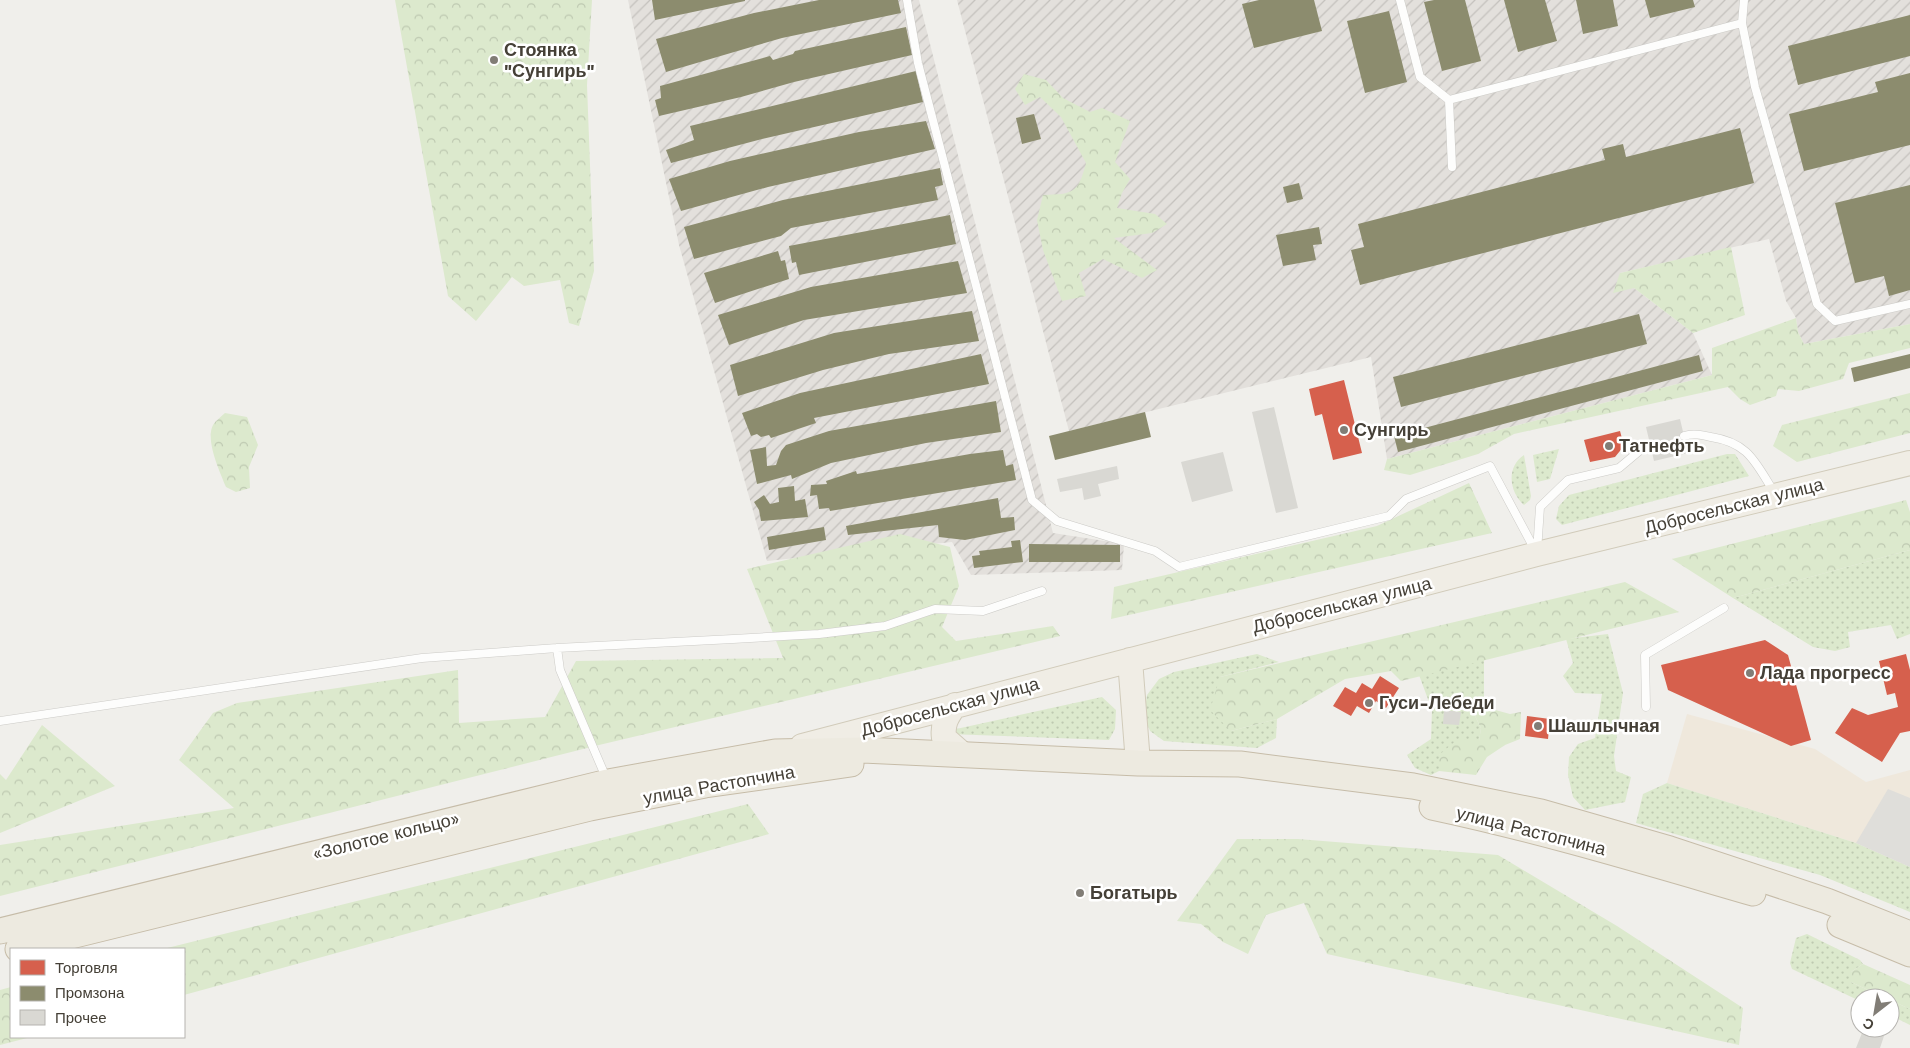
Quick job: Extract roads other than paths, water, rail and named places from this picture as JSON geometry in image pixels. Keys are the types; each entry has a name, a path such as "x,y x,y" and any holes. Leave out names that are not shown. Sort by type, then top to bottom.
{"highway":[{"name":"улица Растопчина","path":"775,752 863,750 961,753 1138,763 1240,764 1413,786 1540,812 1670,848 1808,895 1910,934"},
{"name":"«Золотое кольцо»","path":"0,931 608,782 775,752"},
{"name":"улица Растопчина","path":"480,835 590,808 705,785 847,764 961,753"},
{"name":"улица Растопчина","path":"1138,763 1393,800 1502,822 1569,839 1760,895 1910,954"},
{"name":"«Золотое кольцо»","path":"22,948 480,835"}],"main road":[{"name":"Добросельская улица","path":"775,752 1537,554 1910,463"},
{"path":"1130,660 1138,763"},
{"path":"955,705 947,715 942,727 944,738 961,753"}],"lane":[{"path":"906,0 918,64 1032,500 1057,521 1156,551 1179,567 1389,516 1406,499 1490,466 1537,554"},
{"path":"1400,0 1420,77 1449,100 1452,167"},
{"path":"1744,0 1742,23 1755,87 1817,304 1835,321 1910,304"},
{"path":"1449,100 1742,23"},
{"path":"1684,436 1691,434 1726,440 1749,453 1776,496"},
{"path":"1537,554 1540,507 1568,480 1619,468 1644,447 1650,445"},
{"path":"0,721 422,658 557,648 819,634 886,626 935,609 983,611 1042,591"},
{"path":"1646,707 1645,656 1724,608"},
{"path":"557,648 560,670 608,782"}],"place":[{"name":"Стоянка \"Сунгирь\"","path":"494,60"},
{"name":"Сунгирь","path":"1344,430"},
{"name":"Татнефть","path":"1609,446"},
{"name":"Лада прогресс","path":"1750,673"},
{"name":"Гуси-Лебеди","path":"1369,703"},
{"name":"Шашлычная","path":"1538,726"},
{"name":"Богатырь","path":"1080,893"}]}
